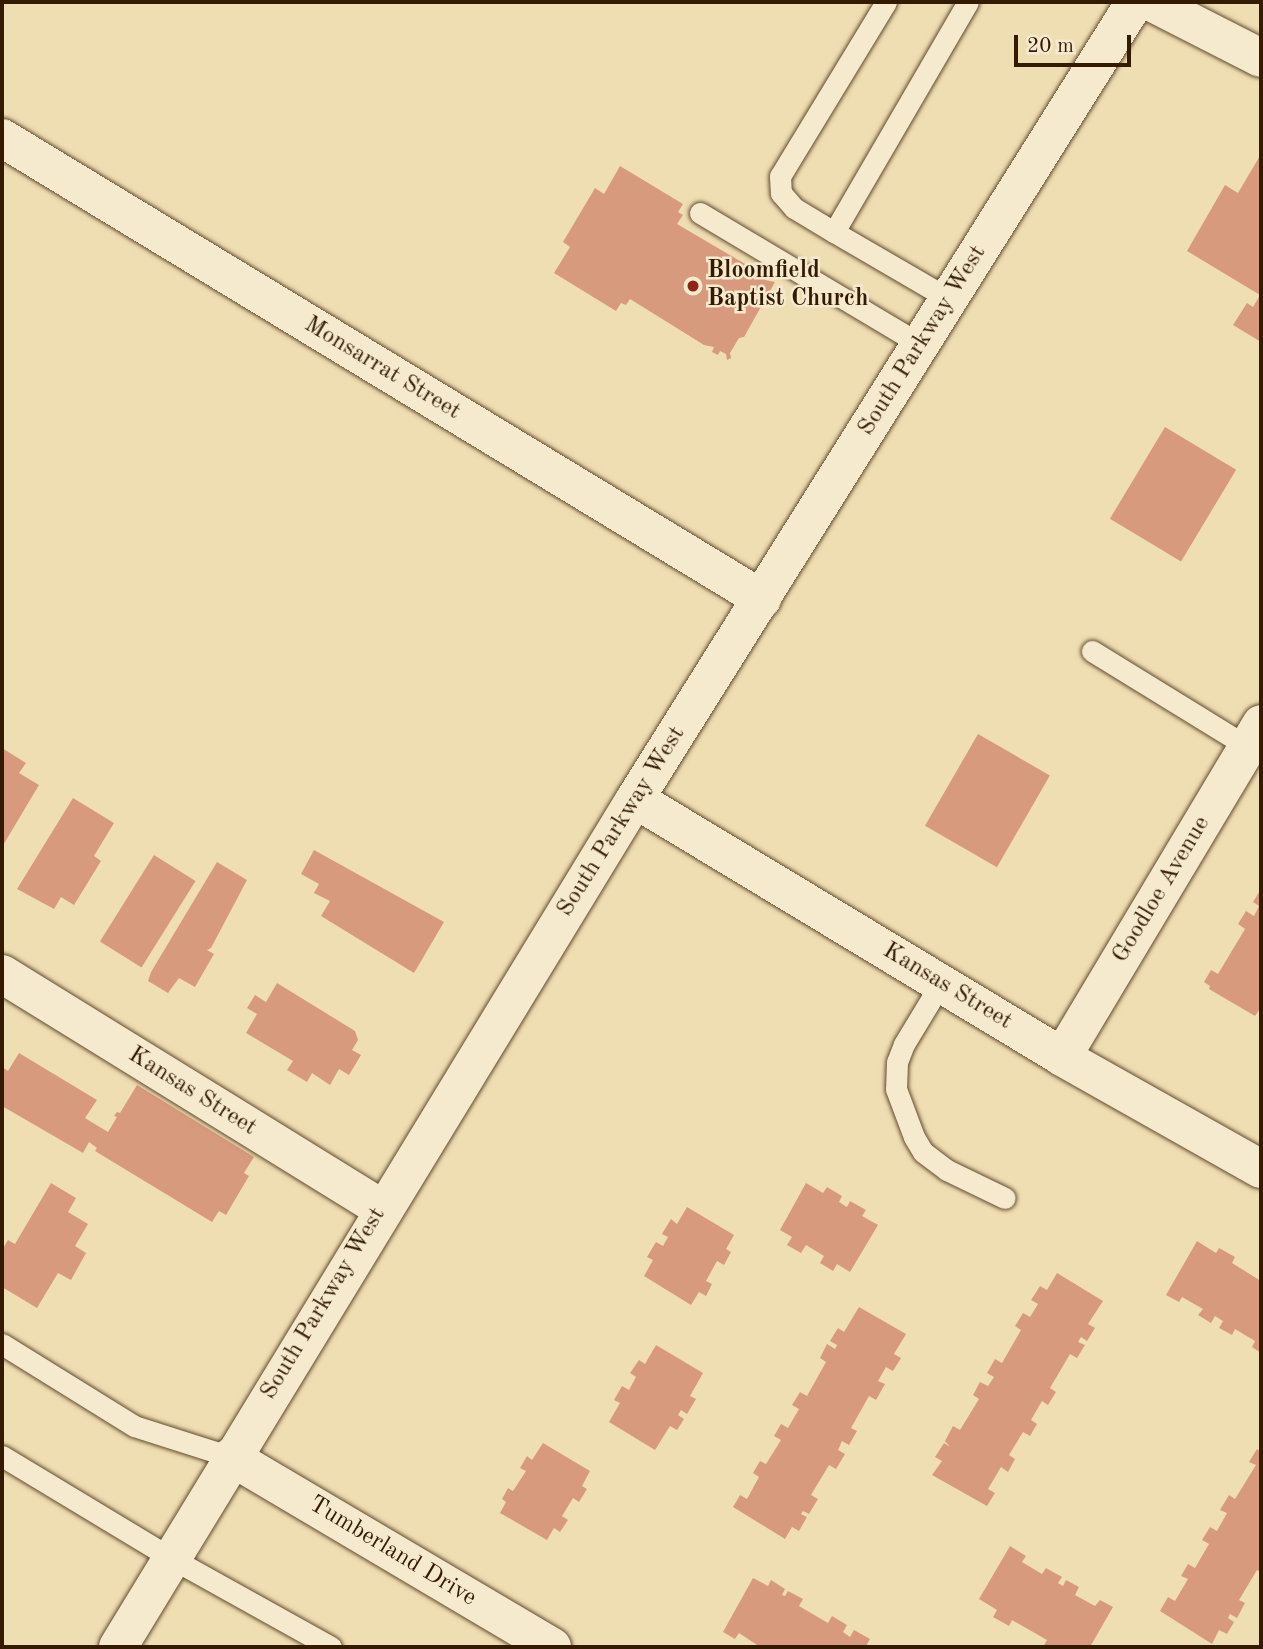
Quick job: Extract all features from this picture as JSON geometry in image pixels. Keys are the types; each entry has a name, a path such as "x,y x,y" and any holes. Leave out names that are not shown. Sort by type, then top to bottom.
{"street":[{"name":"South Parkway West","path":"118,1647 382,1209 635,799 1135,2"},
{"path":"1150,2 1261,58"},
{"name":"Monsarrat Street","path":"2,138 762,599"},
{"name":"Goodloe Avenue","path":"1062,1057 1255,736"},
{"name":"Kansas Street","path":"635,799 1062,1057 1261,1169"},
{"name":"Kansas Street","path":"2,974 382,1209"},
{"name":"Tumberland Drive","path":"231,1457 552,1647"}],"lane":[{"path":"886,2 780,176 781,193 794,208 949,299"},
{"path":"834,232 968,2"},
{"path":"700,212 921,345"},
{"path":"1092,651 1255,736"},
{"path":"941,983 904,1044 897,1062 896,1089 914,1137 923,1152 947,1170 1005,1198"},
{"path":"2,1344 134,1426 231,1457"},
{"path":"2,1456 171,1558 331,1647"}],"building":[{"path":"1261,154 1261,342 1233,325 1247,303 1253,307 1260,295 1187,251 1225,185 1238,193"},
{"path":"620,166 683,204 678,212 683,215 677,224 752,268 753,273 758,276 761,271 767,275 765,280 775,282 744,337 739,338 730,353 731,358 727,360 726,354 720,351 718,355 712,352 714,347 704,345 630,299 626,305 621,303 616,311 554,273 570,247 563,242 595,188 604,194"},
{"path":"1165,427 1236,470 1181,561 1110,519"},
{"path":"978,734 1050,776 997,867 925,826"},
{"path":"2,748 26,763 19,773 39,785 2,847"},
{"path":"73,798 114,823 94,856 101,861 74,905 61,897 54,909 17,889"},
{"path":"314,850 444,922 414,973 321,916 330,901 314,893 319,884 301,874"},
{"path":"154,855 196,881 142,967 100,942"},
{"path":"217,862 247,880 211,948 207,950 214,954 195,987 179,978 168,993 148,981 151,972"},
{"path":"1261,889 1261,1007 1255,1016 1209,989 1210,986 1204,982 1211,970 1218,974 1245,929 1238,924 1246,911 1254,916 1259,906 1253,902"},
{"path":"277,983 355,1031 358,1040 352,1050 361,1055 349,1075 339,1069 330,1085 312,1073 307,1082 287,1070 293,1061 246,1033 257,1014 247,1008 255,995 266,1002"},
{"path":"19,1053 97,1100 85,1118 108,1132 117,1117 114,1116 117,1112 120,1113 137,1085 254,1157 244,1173 249,1176 226,1215 219,1211 212,1222 95,1151 97,1148 89,1142 83,1153 2,1106 2,1067 8,1071"},
{"path":"51,1183 76,1198 68,1212 88,1224 75,1246 86,1253 71,1280 58,1273 37,1308 2,1287 2,1250 8,1240 15,1244"},
{"path":"806,1183 823,1193 827,1187 842,1196 839,1202 847,1207 850,1201 866,1210 862,1216 878,1225 850,1272 837,1264 833,1271 820,1263 824,1256 806,1245 801,1253 787,1245 792,1237 780,1230"},
{"path":"687,1207 734,1235 726,1249 731,1252 724,1265 717,1261 706,1281 712,1284 706,1296 699,1292 691,1305 644,1276 653,1260 647,1257 656,1242 663,1246 668,1237 662,1234 671,1219 677,1224"},
{"path":"1197,1241 1216,1253 1219,1248 1235,1257 1232,1263 1261,1281 1261,1353 1252,1347 1255,1341 1235,1329 1232,1335 1219,1328 1223,1321 1215,1316 1211,1323 1198,1315 1203,1309 1182,1297 1179,1302 1166,1295"},
{"path":"1057,1273 1103,1301 1088,1324 1095,1328 1087,1341 1081,1337 1078,1342 1085,1345 1077,1358 1070,1354 1050,1388 1056,1392 1048,1405 1042,1401 1031,1420 1037,1424 1030,1436 1023,1432 1009,1455 1015,1459 1008,1472 1001,1467 988,1489 995,1493 987,1506 932,1475 942,1461 935,1457 944,1443 950,1447 945,1441 953,1426 960,1430 979,1399 973,1395 980,1382 988,1386 994,1377 987,1373 995,1359 1002,1363 1021,1330 1015,1326 1023,1313 1030,1317 1038,1304 1031,1300 1040,1286 1047,1290"},
{"path":"859,1307 906,1334 894,1354 901,1358 893,1371 886,1367 878,1381 885,1384 876,1400 869,1396 851,1428 857,1431 849,1445 842,1441 838,1450 845,1454 836,1469 829,1465 811,1495 818,1499 809,1514 803,1511 801,1514 807,1517 799,1531 792,1527 785,1539 733,1507 740,1495 747,1499 759,1477 753,1473 760,1461 766,1464 781,1440 774,1436 781,1424 788,1428 799,1409 792,1405 800,1392 807,1396 826,1362 820,1358 827,1344 835,1349 837,1345 830,1341 838,1328 844,1332"},
{"path":"656,1345 703,1373 690,1396 696,1399 687,1414 681,1410 678,1415 684,1419 677,1430 670,1426 655,1450 609,1422 620,1403 614,1400 622,1386 629,1390 636,1377 630,1373 639,1360 645,1364"},
{"path":"543,1443 590,1471 582,1486 587,1489 579,1502 573,1498 562,1516 568,1520 560,1532 554,1528 547,1540 500,1513 506,1502 502,1499 508,1488 513,1491 526,1471 520,1468 527,1456 532,1460"},
{"path":"1257,1449 1261,1452 1261,1572 1257,1570 1239,1600 1245,1603 1237,1618 1230,1614 1228,1618 1234,1622 1227,1634 1219,1630 1212,1644 1160,1611 1168,1597 1175,1601 1188,1579 1181,1576 1188,1564 1195,1568 1209,1544 1202,1540 1210,1527 1217,1531 1227,1513 1220,1510 1229,1495 1235,1499 1256,1465 1249,1462"},
{"path":"1010,1546 1026,1556 1022,1562 1042,1574 1046,1568 1062,1577 1058,1583 1063,1586 1066,1580 1079,1587 1075,1595 1095,1606 1100,1600 1113,1607 1090,1647 1043,1647 1047,1640 1012,1620 1009,1626 993,1617 997,1610 979,1599"},
{"path":"753,1578 768,1586 771,1580 785,1589 782,1595 785,1596 788,1591 803,1599 799,1606 828,1623 832,1616 847,1625 843,1632 850,1637 854,1630 870,1639 866,1646 869,1647 760,1647 739,1633 735,1639 723,1632"}],"place":[{"name":"Bloomfield Baptist Church","path":"693,286"}]}
